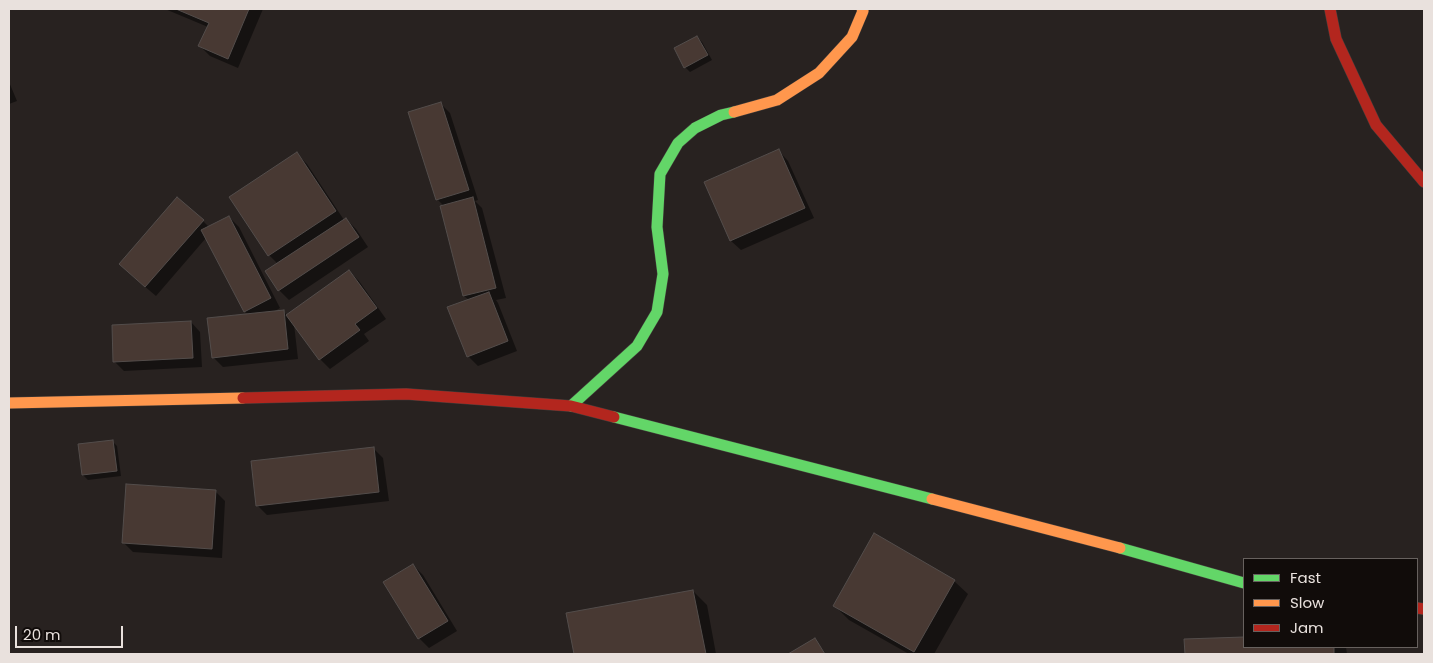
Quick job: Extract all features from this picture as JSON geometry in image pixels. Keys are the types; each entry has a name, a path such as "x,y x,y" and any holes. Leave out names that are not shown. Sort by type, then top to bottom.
{"main road":[{"path":"571,406 637,346 657,312 663,274 657,227 660,174 678,143 695,128 721,115 777,100 819,73 852,37 863,11 862,9"},
{"path":"1330,9 1336,39 1376,125 1424,182"},
{"path":"9,403 406,394 571,406 795,462 1243,583"}],"building":[{"path":"176,9 249,9 228,59 198,46 209,23"},
{"path":"697,36 708,55 684,68 674,48"},
{"path":"441,102 469,190 436,200 408,112"},
{"path":"779,149 805,208 730,241 704,182"},
{"path":"297,152 336,211 268,256 229,197"},
{"path":"177,197 204,220 145,287 119,264"},
{"path":"473,197 496,288 463,296 440,206"},
{"path":"229,216 271,298 244,312 201,230"},
{"path":"346,218 359,237 278,291 265,271"},
{"path":"349,270 377,308 355,324 360,330 319,360 286,315"},
{"path":"489,292 508,341 467,357 447,307"},
{"path":"284,310 288,349 212,358 207,318"},
{"path":"191,321 193,358 113,362 112,325"},
{"path":"113,440 117,471 82,475 78,444"},
{"path":"374,447 379,492 256,506 251,461"},
{"path":"126,484 216,490 212,549 122,543"},
{"path":"874,533 955,580 914,652 833,606"},
{"path":"413,564 448,621 418,639 383,582"},
{"path":"693,590 706,654 574,654 566,613"},
{"path":"1243,637 1243,648 1334,648 1334,654 1185,654 1184,639"},
{"path":"815,638 825,654 788,654"}],"traffic: fast":[{"path":"571,406 637,346 657,312 663,274 657,227 660,174 678,143 695,128 721,115 734,112"},
{"path":"614,417 932,499"},
{"path":"1120,548 1243,583"}],"traffic: slow":[{"path":"734,112 777,100 819,73 852,37 863,11 862,9"},
{"path":"9,403 243,398"},
{"path":"932,499 1120,548"}],"traffic: jam":[{"path":"1330,9 1336,39 1376,125 1424,182"},
{"path":"243,398 406,394 571,406 614,417"},
{"path":"1418,608 1424,609"}]}
